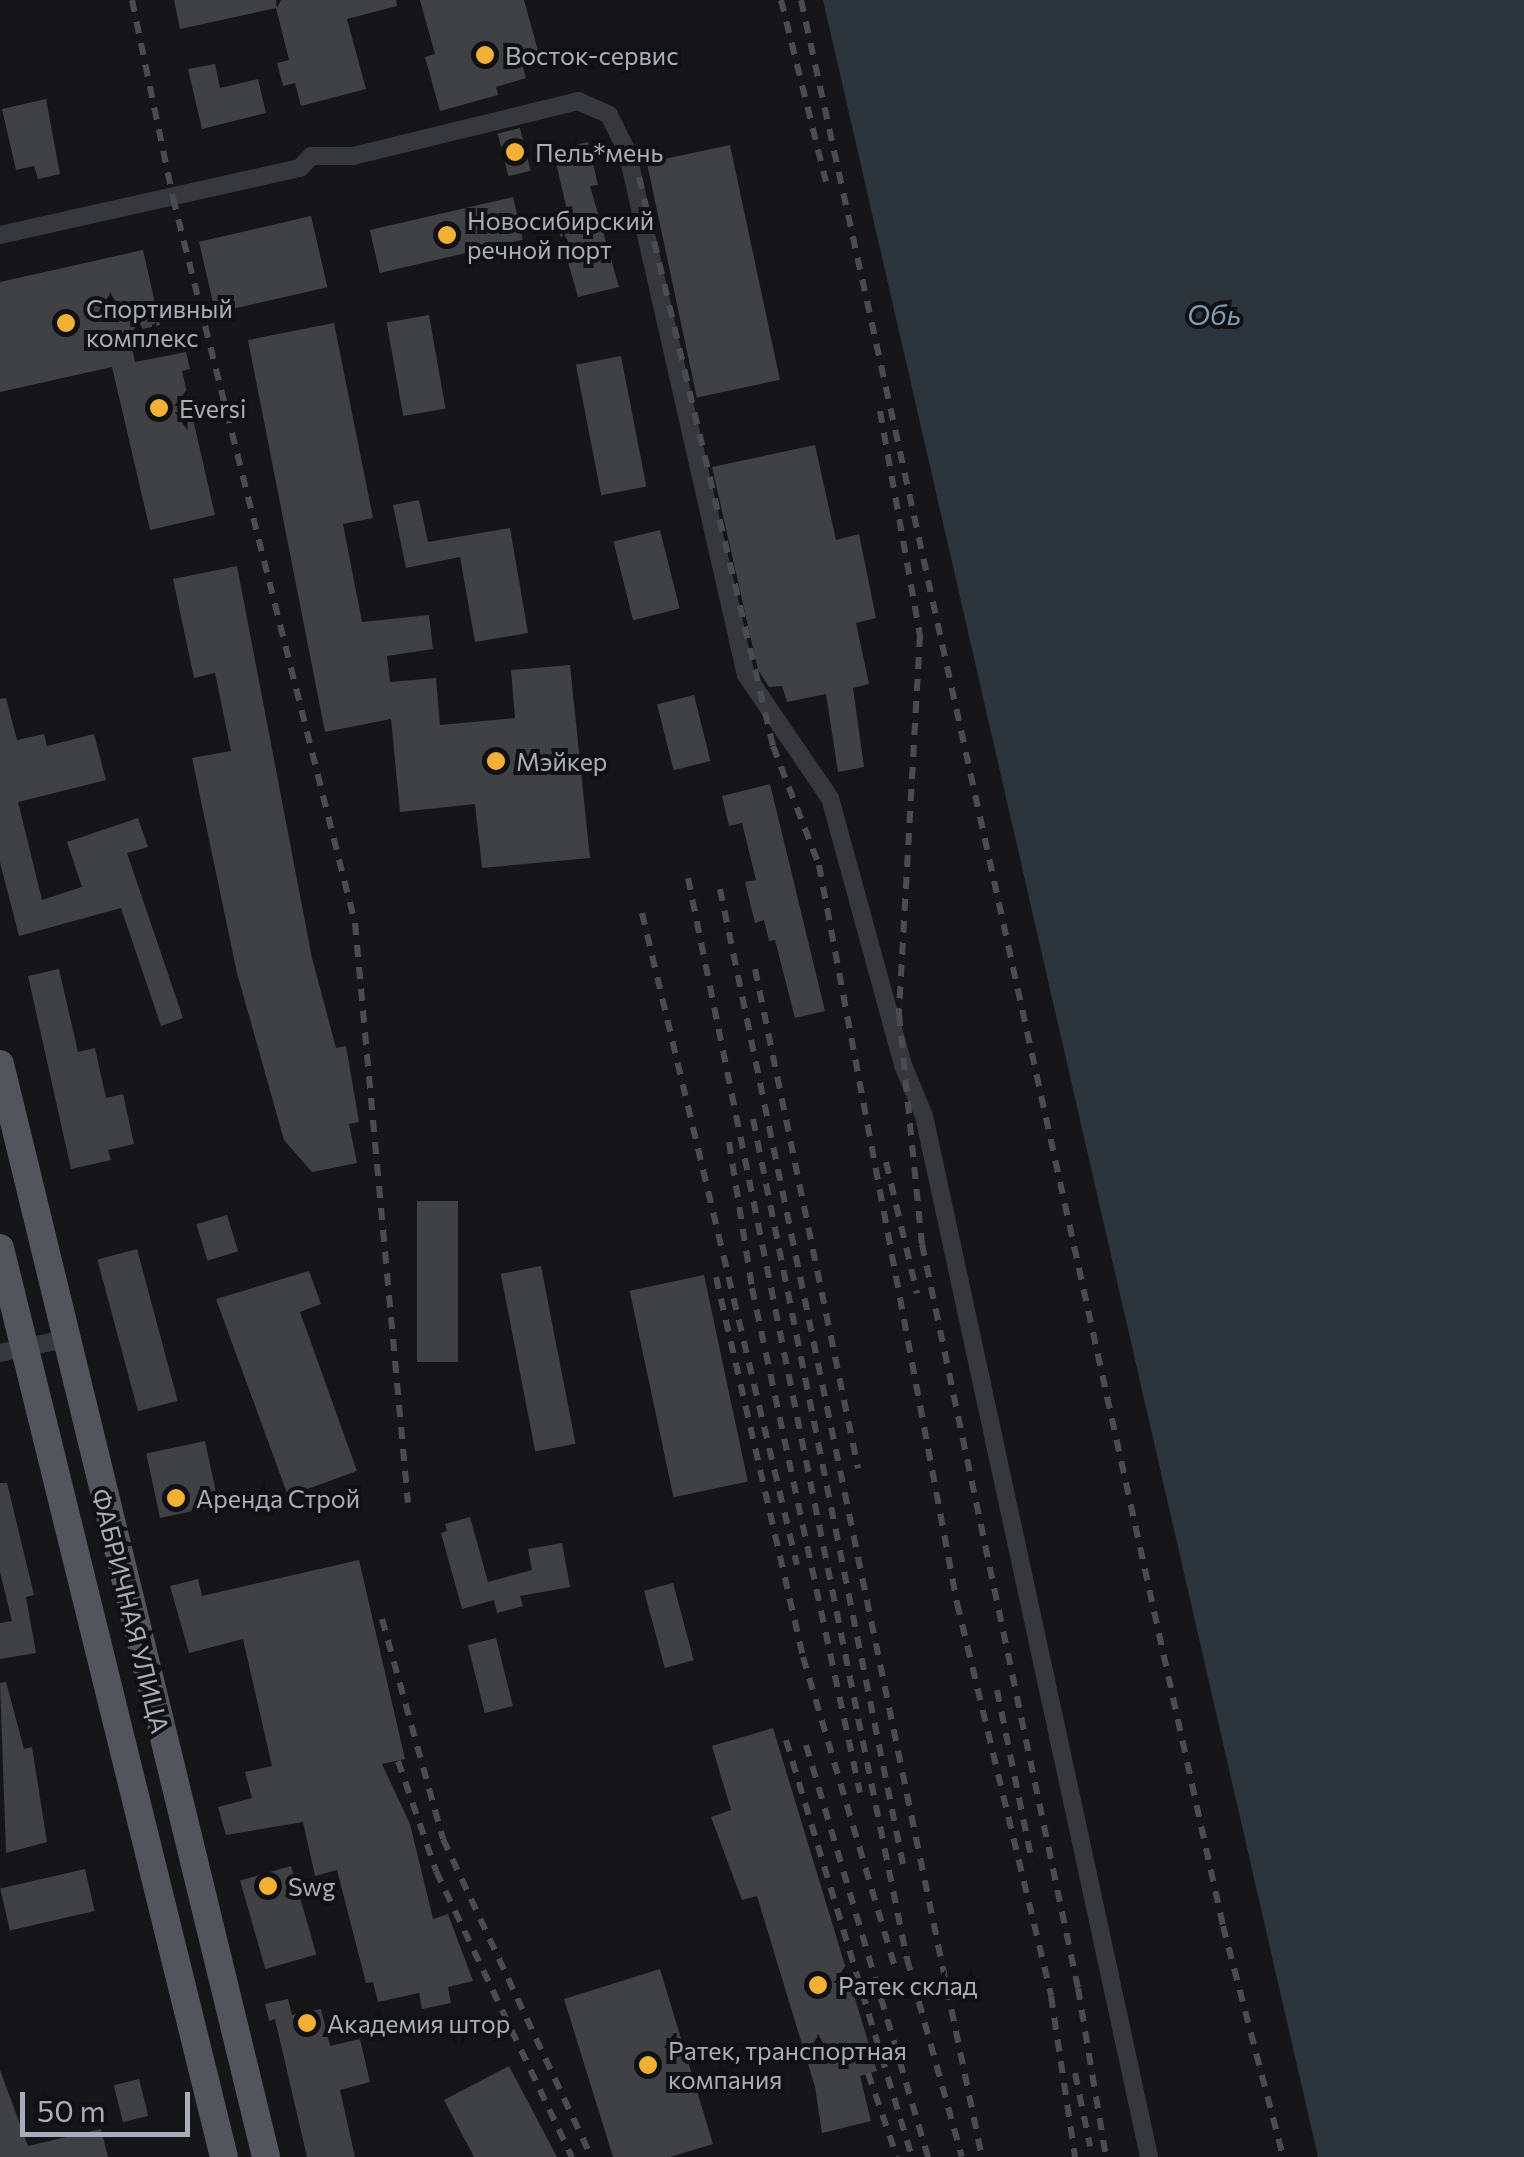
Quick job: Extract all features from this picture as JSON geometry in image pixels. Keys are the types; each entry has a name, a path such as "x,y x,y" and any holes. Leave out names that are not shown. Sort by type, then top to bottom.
{"main road":[{"name":"ФАБРИЧНАЯ УЛИЦА","path":"0,1064 266,2157"},
{"name":"ФАБРИЧНАЯ УЛИЦА","path":"0,1248 12,1350 224,2157"}],"street":[{"path":"0,235 300,168 311,156 353,156 578,101 609,115 627,150 746,675 830,798 902,1064 924,1116 1149,2157"},
{"path":"12,1350 65,1339"}],"water":[{"name":"Обь","path":"823,0 1524,0 1524,2157 1318,2157"}],"building":[{"path":"174,0 276,0 277,8 281,0 396,0 397,6 347,19 366,89 301,106 295,83 283,86 277,63 289,60 276,8 180,29"},
{"name":"Восток-сервис","path":"420,0 524,0 540,58 522,63 526,78 496,87 498,95 440,111 425,57 435,54"},
{"path":"215,64 220,88 258,79 266,113 202,129 188,69"},
{"path":"46,99 60,174 38,179 34,166 16,170 2,109"},
{"name":"Пель*мень","path":"520,128 531,171 508,176 498,134"},
{"path":"588,142 598,185 590,186 619,287 578,297 554,213 567,210 553,150"},
{"path":"730,145 780,380 697,397 647,163"},
{"name":"Новосибирский речной порт","path":"513,197 523,240 380,273 370,230"},
{"path":"311,216 327,287 215,313 199,242"},
{"path":"143,250 160,325 129,332 135,362 186,352 190,369 182,371 215,515 150,530 112,367 0,392 0,282"},
{"path":"429,315 445,409 403,416 387,322"},
{"path":"334,323 373,518 343,524 362,622 429,615 433,649 387,656 390,682 436,678 440,725 515,718 511,670 570,665 590,858 482,868 475,804 400,812 391,719 325,732 248,340"},
{"path":"621,356 646,487 601,495 576,365"},
{"path":"815,445 836,540 859,534 876,618 856,623 869,684 853,688 864,767 838,772 826,694 787,702 782,686 769,687 758,670 712,467"},
{"path":"419,500 428,542 510,528 528,633 475,642 460,557 406,568 393,505"},
{"path":"660,530 680,609 633,620 613,542"},
{"path":"237,566 312,958 336,1048 346,1046 359,1122 349,1124 357,1163 312,1172 284,1140 237,973 192,758 231,751 215,673 194,678 173,579"},
{"path":"694,695 710,761 674,770 657,704"},
{"path":"6,698 17,740 44,734 47,746 94,734 106,780 18,802 42,900 82,887 67,842 138,818 148,847 127,853 183,1018 161,1026 121,908 19,936 0,862 0,699"},
{"path":"770,784 825,1011 795,1018 775,940 769,941 764,920 755,923 745,882 756,880 742,823 729,826 722,796"},
{"path":"59,969 78,1052 95,1048 106,1098 123,1094 134,1144 108,1150 111,1160 71,1169 28,976"},
{"path":"417,1201 458,1201 458,1362 417,1362"},
{"path":"227,1215 238,1251 208,1261 196,1224"},
{"path":"137,1249 178,1401 138,1411 97,1260"},
{"path":"541,1266 576,1444 535,1451 501,1274"},
{"path":"309,1271 321,1304 300,1312 357,1471 288,1496 216,1299"},
{"path":"704,1275 748,1481 674,1497 630,1291"},
{"path":"205,1441 219,1506 160,1518 146,1453"},
{"path":"0,1483 7,1483 34,1595 26,1597 36,1653 0,1659 0,1623 12,1621 0,1572"},
{"path":"470,1517 488,1582 532,1570 528,1549 562,1543 570,1587 520,1596 523,1606 497,1613 494,1600 462,1609 441,1533 447,1531 445,1524"},
{"path":"359,1560 405,1759 382,1764 410,1824 433,1919 448,1914 473,1981 448,1987 451,2003 422,2009 419,1993 378,2002 373,1982 366,1983 337,1870 315,1876 303,1822 226,1835 218,1807 252,1798 245,1772 272,1766 243,1639 189,1653 170,1586 198,1579 202,1596"},
{"path":"673,1583 694,1660 665,1668 644,1591"},
{"path":"496,1638 513,1706 485,1713 468,1645"},
{"path":"6,1682 24,1749 32,1747 47,1842 6,1853 0,1683"},
{"name":"Ратек склад","path":"773,1728 877,2071 860,2076 871,2121 822,2133 815,2087 757,1896 742,1900 711,1817 731,1810 712,1746"},
{"path":"291,1866 316,1954 265,1969 240,1881"},
{"path":"85,1869 95,1911 10,1930 0,1889"},
{"path":"660,1969 713,2144 670,2157 613,2157 564,1999"},
{"path":"288,1999 292,2015 321,2009 330,2046 360,2039 370,2082 340,2090 355,2157 307,2157 275,2019 269,2021 265,2004"},
{"path":"509,2066 557,2157 474,2157 444,2100"},
{"path":"0,2070 28,2146 101,2129 108,2157 0,2157"},
{"path":"139,2079 148,2116 123,2122 114,2085"}],"railway":[{"path":"132,0 173,198 355,923 408,1503"},
{"path":"781,0 826,182"},
{"path":"801,0 1223,1926 1283,2157"},
{"path":"639,177 773,746 819,865 957,1603 1051,1996 1075,2157"},
{"path":"880,411 920,635 899,1014 922,1244 1078,1988 1106,2157"},
{"path":"688,878 907,1959 962,2157"},
{"path":"720,889 982,2157"},
{"path":"642,913 797,1565"},
{"path":"755,969 858,1468"},
{"path":"753,1119 903,1864"},
{"path":"729,1142 752,1288 860,1793"},
{"path":"886,1162 917,1293"},
{"path":"716,1277 803,1657 896,1971"},
{"path":"382,1619 443,1839 591,2157"},
{"path":"997,1690 1032,1862"},
{"path":"786,1740 912,2157"},
{"path":"806,1745 928,2157"},
{"path":"398,1761 436,1871 572,2157"},
{"path":"868,2073 897,2157"},
{"path":"1075,2073 1090,2146"}],"place":[{"name":"Восток-сервис","path":"485,55"},
{"name":"Пель*мень","path":"515,152"},
{"name":"Новосибирский речной порт","path":"447,235"},
{"name":"Спортивный комплекс","path":"66,323"},
{"name":"Eversi","path":"159,408"},
{"name":"Мэйкер","path":"496,761"},
{"name":"Аренда Строй","path":"176,1498"},
{"name":"Swg","path":"268,1886"},
{"name":"Ратек склад","path":"818,1985"},
{"name":"Академия штор","path":"307,2023"},
{"name":"Ратек, транспортная компания","path":"648,2065"}]}
